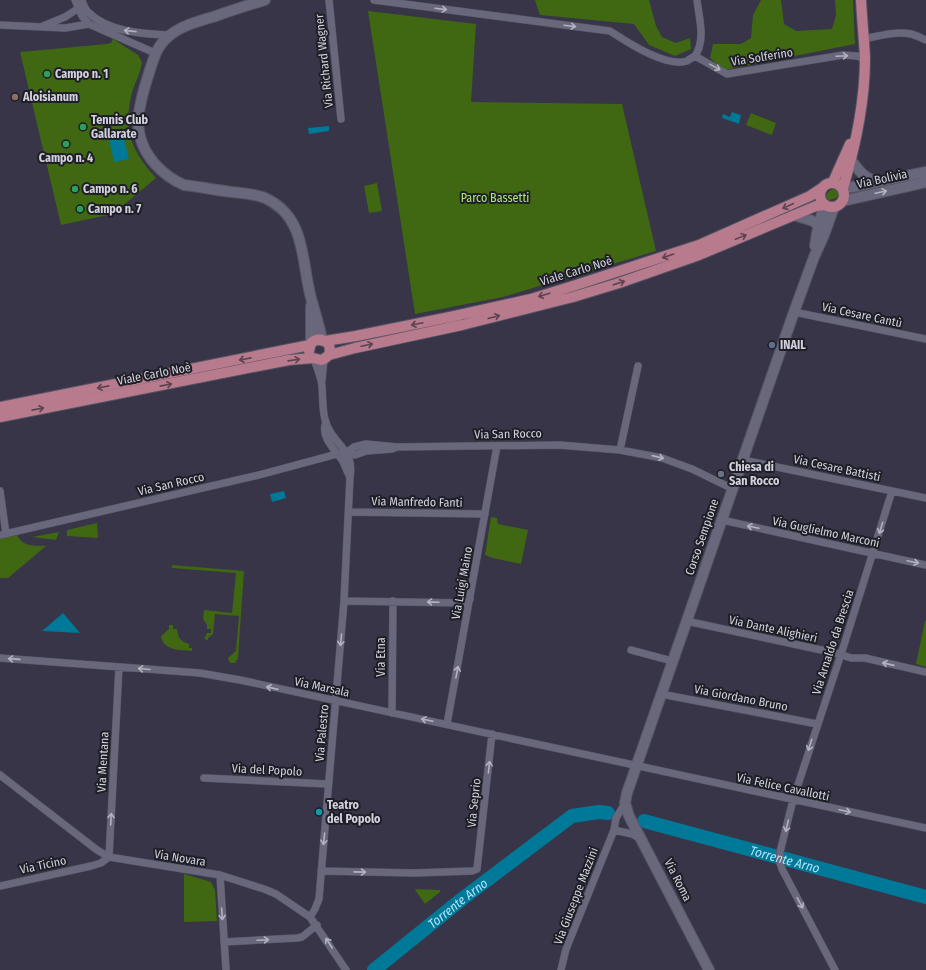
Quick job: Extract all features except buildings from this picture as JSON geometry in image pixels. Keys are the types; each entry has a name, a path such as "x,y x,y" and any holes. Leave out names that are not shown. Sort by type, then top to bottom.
{"main road":[{"path":"856,130 833,182 822,188 820,194 821,199 829,206 841,204 845,194 843,188 851,160 856,130 864,80 865,59 861,0"},
{"path":"833,182 843,188"},
{"name":"Viale Carlo Noè","path":"0,407 311,344 317,339 323,340 356,336 531,299 699,245 810,196 822,188"},
{"name":"Viale Carlo Noè","path":"0,417 289,360 320,358 355,348 462,325 573,297 619,283 699,255 816,206 829,206"},
{"path":"311,344 309,352 320,358 330,348 323,340"}],"street":[{"path":"76,0 99,21 123,31 169,35"},
{"path":"265,0 185,26 169,35 161,44 156,53 146,83 138,117 140,140 147,155 163,173 174,181 184,185 254,194 266,199 280,208 293,222 299,236 305,260 311,298 323,340"},
{"name":"Via Richard Wagner","path":"329,0 341,119"},
{"path":"374,0 414,3 610,31 640,50 660,58 682,61 686,61 695,56 698,52 701,41 697,0"},
{"path":"76,27 82,16 82,6"},
{"path":"41,27 65,17 82,6"},
{"path":"82,16 89,24 156,53"},
{"path":"0,25 76,27 89,24"},
{"path":"863,39 881,35 902,33 911,34 926,40"},
{"name":"Via Solferino","path":"695,56 727,74 843,55 865,59"},
{"name":"Via Bolivia","path":"851,160 862,175 870,180 878,182"},
{"name":"Via Bolivia","path":"843,188 926,172"},
{"name":"Via Bolivia","path":"843,201 926,182"},
{"name":"Corso Sempione","path":"814,257 819,226 829,206"},
{"name":"Corso Sempione","path":"625,803 672,661 794,312 814,257 824,236 829,206"},
{"path":"794,215 813,221 819,226"},
{"path":"311,298 311,344"},
{"name":"Via Cesare Cantù","path":"794,312 926,339"},
{"name":"Via Palestro","path":"310,917 316,909 319,899 344,601 350,477 352,468 347,452 332,435 326,422 320,358"},
{"path":"620,450 638,366"},
{"name":"Via Palestro","path":"326,422 323,428 325,435 343,461 350,477"},
{"name":"Via San Rocco","path":"3,535 267,473 347,452 354,447 366,444 397,447 560,444 620,450 662,458 692,469 733,489"},
{"name":"Via Luigi Maino","path":"447,724 486,514 497,446"},
{"name":"Via Cesare Battisti","path":"743,460 926,498"},
{"path":"0,491 3,535"},
{"name":"Via Arnaldo da Brescia","path":"835,970 782,869 780,863 780,852 793,800 892,491"},
{"name":"Via Manfredo Fanti","path":"349,512 486,514"},
{"name":"Via Guglielmo Marconi","path":"722,520 926,565"},
{"path":"344,601 464,603 470,599"},
{"name":"Via Etna","path":"392,713 393,601"},
{"name":"Via Dante Alighieri","path":"686,621 840,654 851,658 865,658 926,672"},
{"path":"631,650 672,661"},
{"name":"Via Marsala","path":"0,658 200,673 240,680 447,724 636,766"},
{"name":"Via Mentana","path":"109,857 119,667"},
{"name":"Via Giordano Bruno","path":"661,694 817,724"},
{"name":"Via Seprio","path":"321,872 414,873 472,871 477,868 492,734"},
{"name":"Via Felice Cavallotti","path":"636,766 926,828"},
{"name":"Via Novara","path":"0,775 97,850 109,857 220,875 264,889 291,903 310,917 317,925 346,970"},
{"name":"Via del Popolo","path":"204,778 328,784"},
{"name":"Via Giuseppe Mazzini","path":"562,970 566,949 614,830 616,818 625,803"},
{"name":"Via Roma","path":"625,803 629,816 709,970"},
{"path":"614,830 632,834 641,839"},
{"path":"91,866 97,850"},
{"name":"Via Ticino","path":"0,886 91,866 101,863 109,857"},
{"path":"220,875 226,970"},
{"path":"224,942 297,938 306,935 317,925"}],"green space":[{"path":"535,0 649,0 656,26 662,37 676,43 690,38 691,49 675,56 649,45 634,24 540,15"},
{"path":"761,0 781,0 784,24 796,31 832,29 836,15 835,0 853,0 855,44 724,70 710,58 713,44 741,44 751,38 753,15"},
{"name":"Parco Bassetti","path":"368,11 476,24 471,102 622,104 656,251 503,297 415,314"},
{"name":"Tennis Club Gallarate","path":"113,39 138,55 142,62 131,97 128,121 129,131 141,160 156,178 113,214 61,225 20,52 107,44 111,43"},
{"path":"751,113 776,123 772,135 746,125"},
{"path":"377,183 382,211 369,213 364,186"},
{"path":"833,189 839,190 840,193 836,198 829,200 826,195"},
{"path":"491,517 497,518 498,524 528,530 521,564 485,555"},
{"path":"97,523 98,538 67,536 67,530"},
{"path":"59,532 56,540 32,537"},
{"path":"17,535 26,544 33,546 46,546 8,578 0,578 0,539"},
{"path":"172,565 244,571 238,658 235,663 230,663 228,658 236,651 239,616 215,614 213,634 208,638 208,640 204,639 207,633 211,633 211,629 207,629 207,625 203,619 204,610 232,613 236,573 172,568"},
{"path":"926,621 926,667 916,664"},
{"path":"169,625 173,625 173,629 177,629 180,639 189,644 189,648 192,648 192,651 173,649 165,645 161,636 169,629"},
{"path":"184,874 211,882 215,890 217,921 184,922"},
{"path":"415,890 440,890 440,892 425,904"}],"water":[{"path":"732,112 741,115 739,124 722,118 723,114 730,117"},
{"path":"329,126 329,131 309,134 308,128"},
{"path":"122,131 129,159 114,162 108,135"},
{"path":"284,491 286,498 272,502 270,494"},
{"path":"63,613 80,633 42,631"}],"waterway":[{"name":"Torrente Arno","path":"374,970 462,899 572,816 599,812 608,813"},
{"name":"Torrente Arno","path":"644,821 926,897"}],"place":[{"name":"Campo n. 1","path":"47,74"},
{"name":"Aloisianum","path":"15,97"},
{"name":"Tennis Club Gallarate","path":"83,127"},
{"name":"Campo n. 4","path":"66,144"},
{"name":"Campo n. 6","path":"75,189"},
{"name":"Campo n. 7","path":"80,209"},
{"name":"INAIL","path":"772,345"},
{"name":"Chiesa di San Rocco","path":"721,474"},
{"name":"Teatro del Popolo","path":"319,812"}]}
